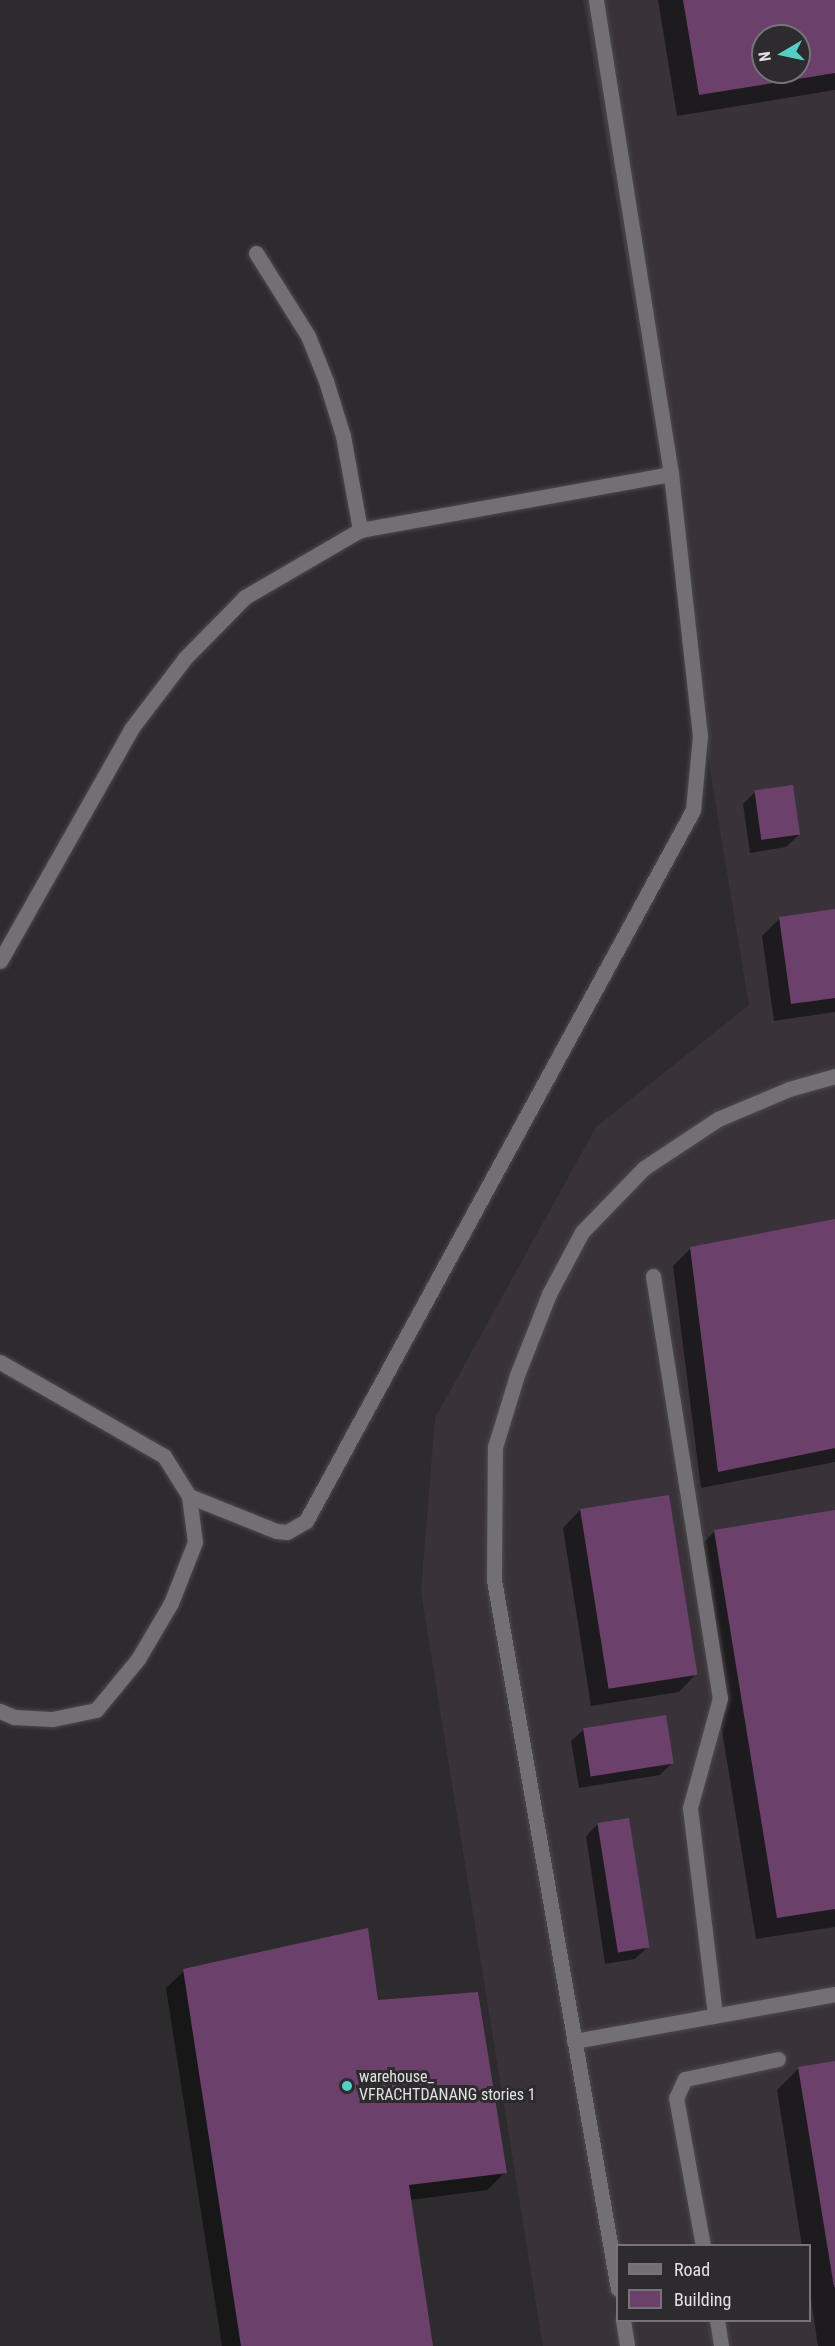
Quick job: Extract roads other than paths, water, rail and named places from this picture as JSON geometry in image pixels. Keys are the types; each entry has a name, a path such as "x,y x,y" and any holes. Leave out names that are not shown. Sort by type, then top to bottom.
{"street":[{"path":"189,1497 276,1531 287,1532 306,1521 693,810 700,736 671,474 596,0"},
{"path":"256,253 308,336 326,381 343,436 360,530"},
{"path":"0,961 131,729 185,658 245,597 360,530 671,474"},
{"path":"616,2278 494,1580 495,1447 517,1375 549,1294 582,1232 644,1168 718,1119 789,1089 835,1076"},
{"path":"653,1276 720,1698 690,1808 715,2016"},
{"path":"0,1362 164,1456 189,1497 195,1542 171,1603 138,1659 96,1710 52,1719 14,1717 0,1711"},
{"path":"574,2042 835,1994"},
{"path":"703,2244 676,2098 685,2079 778,2059"},
{"path":"623,2322 627,2346"},
{"path":"717,2322 722,2346"}],"place":[{"name":"warehouse_ VFRACHTDANANG stories 1","path":"347,2086"}]}
